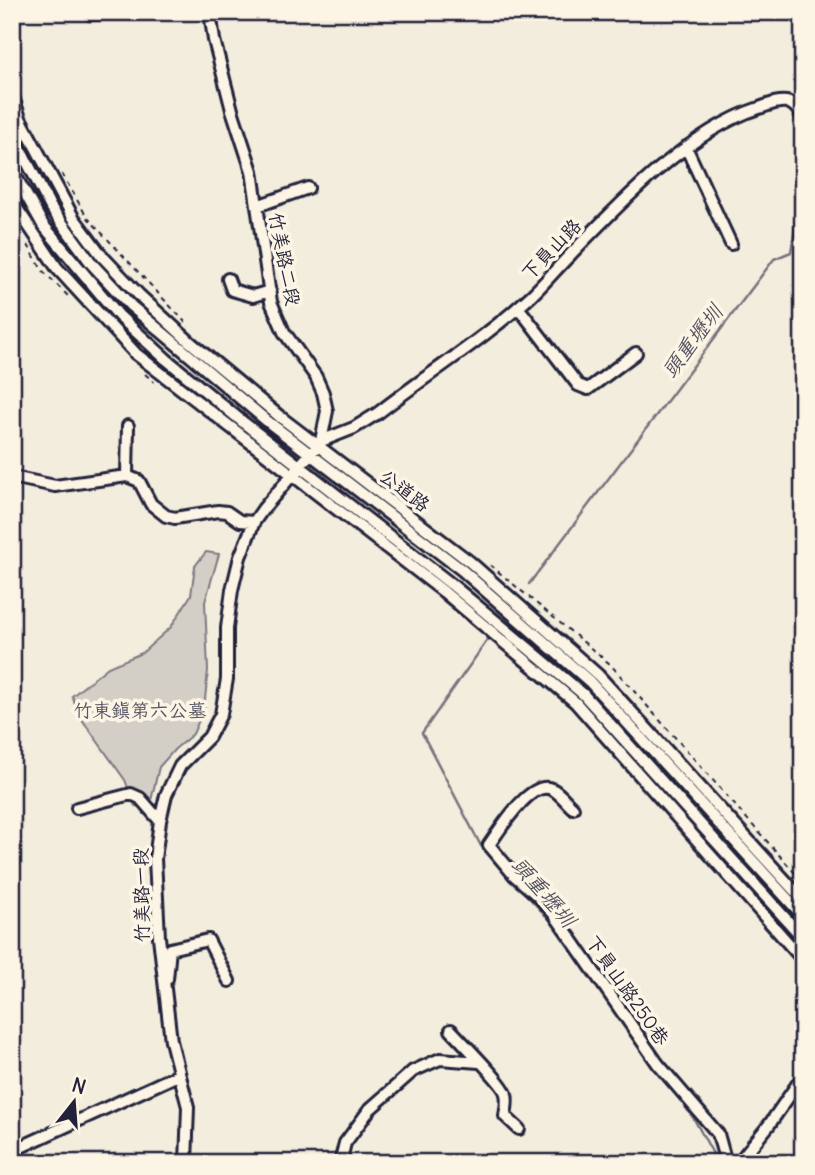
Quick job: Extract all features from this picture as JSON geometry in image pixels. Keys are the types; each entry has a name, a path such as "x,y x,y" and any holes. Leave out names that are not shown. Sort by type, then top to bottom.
{"street":[{"path":"91,14 114,12"},
{"name":"竹美路二段","path":"210,12 214,40 232,110 252,171 271,302 284,332 316,377 323,393 327,411 317,447"},
{"name":"公道路","path":"16,90 20,118 73,217 102,256 190,342 462,570 590,682 803,916"},
{"name":"下員山路","path":"317,447 378,413 531,296 616,208 664,163 686,147 741,114 785,100 792,104 803,118"},
{"name":"公道路","path":"12,133 51,208 92,264 131,306 267,421 317,447 470,562 598,675 803,900"},
{"path":"686,147 730,244"},
{"path":"12,170 43,226 119,316 166,359 451,584 583,694 803,938"},
{"path":"257,206 307,188"},
{"path":"12,201 57,268 136,354 444,592 575,702 803,960"},
{"path":"229,279 232,290 253,296 270,291"},
{"path":"517,307 578,385 588,389 636,353"},
{"path":"127,476 128,426"},
{"path":"12,477 55,486 127,476 138,481 151,503 166,516 175,518 218,511 227,512 240,521 254,522 317,447"},
{"name":"竹美路一段","path":"186,1163 188,1107 178,1075 165,992 155,859 166,794 180,766 209,737 221,714 227,679 227,628 232,590 240,557 254,522"},
{"name":"下員山路250巷","path":"573,808 552,789 542,788 514,810 489,845 515,876 554,914 658,1064 718,1134 726,1163"},
{"path":"77,808 131,794 139,798 160,821"},
{"path":"165,992 170,949 208,940 229,981"},
{"path":"452,1030 479,1062 501,1082 507,1092 506,1116 519,1129"},
{"path":"340,1163 345,1143 370,1109 413,1071 440,1059 479,1062"},
{"path":"12,1151 178,1075"},
{"path":"738,1163 803,1076"}],"path":[{"path":"12,67 16,90"},
{"path":"60,170 88,217 185,322"},
{"path":"24,238 43,270 71,299"},
{"path":"137,367 157,384"},
{"path":"487,562 610,664 803,882"}],"green space":[{"name":"竹東鎮第六公墓","path":"206,552 219,554 205,602 208,670 204,709 193,734 159,767 149,809 135,806 125,780 81,718 72,696 108,667 142,653 171,627 191,595 195,566"}],"waterway":[{"name":"頭重壢圳","path":"529,584 774,259 791,252 803,178"},
{"name":"頭重壢圳","path":"489,638 422,733 481,846 503,870"},
{"name":"頭重壢圳","path":"517,885 550,920 584,966"},
{"name":"頭重壢圳","path":"674,1091 694,1119 718,1163"}]}
